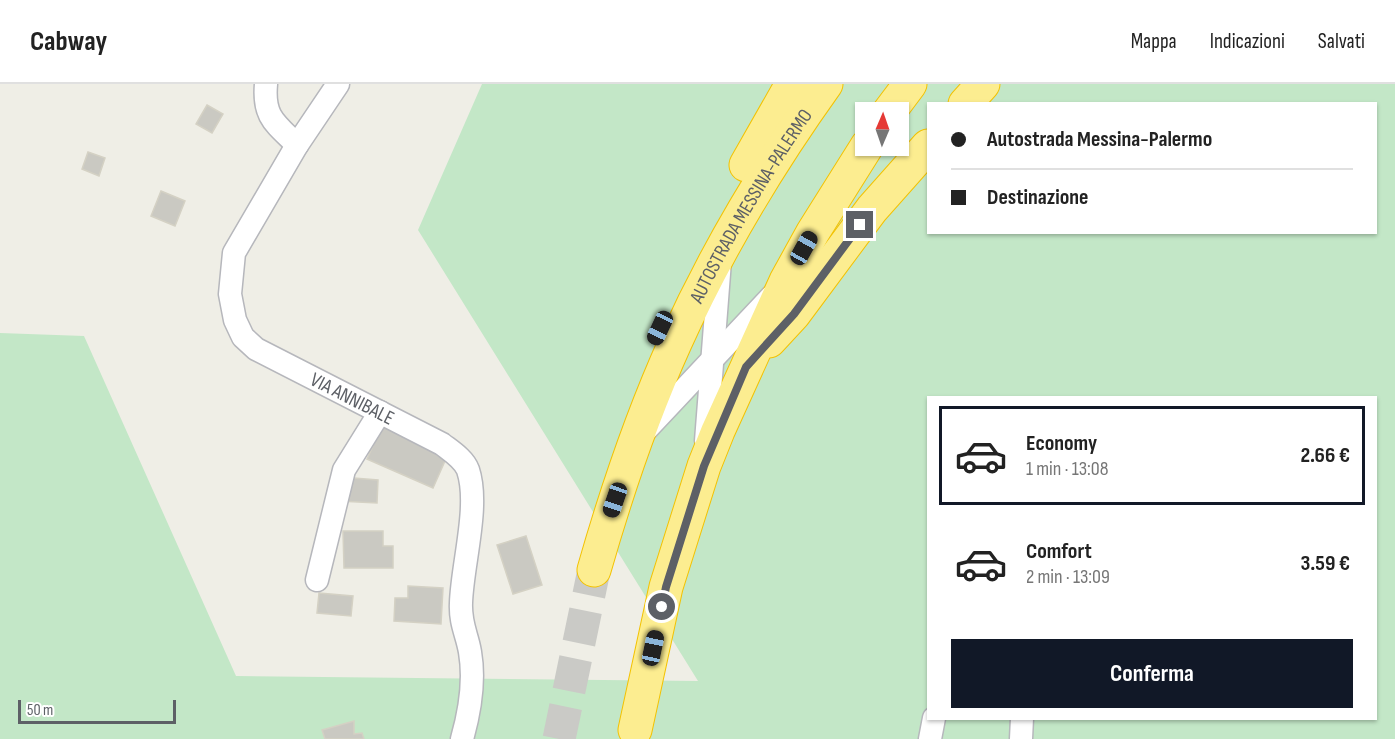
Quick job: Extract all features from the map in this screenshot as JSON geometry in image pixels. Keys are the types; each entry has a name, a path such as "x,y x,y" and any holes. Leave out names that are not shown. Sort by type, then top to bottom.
{"highway":[{"name":"AUTOSTRADA MESSINA-PALERMO","path":"792,84 718,214 642,365 616,436 594,570 608,520 636,441 675,342 765,174 826,84"},
{"path":"896,102 910,84"},
{"path":"967,102 983,84"},
{"path":"746,367 794,314 872,210 927,147"},
{"path":"635,730 666,587 704,466 786,281 813,232 861,156"}],"street":[{"path":"266,84 267,112 297,145"},
{"name":"VIA ANNIBALE","path":"338,84 297,145 234,253 230,294 234,320 243,337 256,349 442,444 457,455 467,468 471,484 470,533 461,601 461,622 470,652 472,680 470,705 462,739"},
{"path":"704,466 721,253"},
{"path":"636,441 786,281"},
{"path":"317,580 344,470 380,412"},
{"path":"930,739 934,720"},
{"path":"1021,739 1022,720"}],"green space":[{"path":"482,84 1395,84 1395,739 0,739 0,333 84,336 236,676 698,681 418,230"}],"building":[{"path":"207,105 223,114 212,133 196,124"},
{"path":"88,152 105,158 99,176 82,169"},
{"path":"161,191 185,201 175,226 151,216"},
{"path":"383,424 449,452 433,488 367,459"},
{"path":"341,477 378,480 377,503 339,501"},
{"path":"343,531 383,531 383,546 393,546 393,568 344,568"},
{"path":"526,536 542,585 513,594 497,545"},
{"path":"408,586 443,588 441,624 394,621 395,598 408,598"},
{"path":"319,593 353,596 351,616 317,613"},
{"path":"354,721 354,734 362,733 364,739 325,739 322,730"}],"tunnel":[{"path":"559,739 594,570"}],"route":[{"path":"662,607 666,587 704,466 746,367 794,314 860,225"}]}
